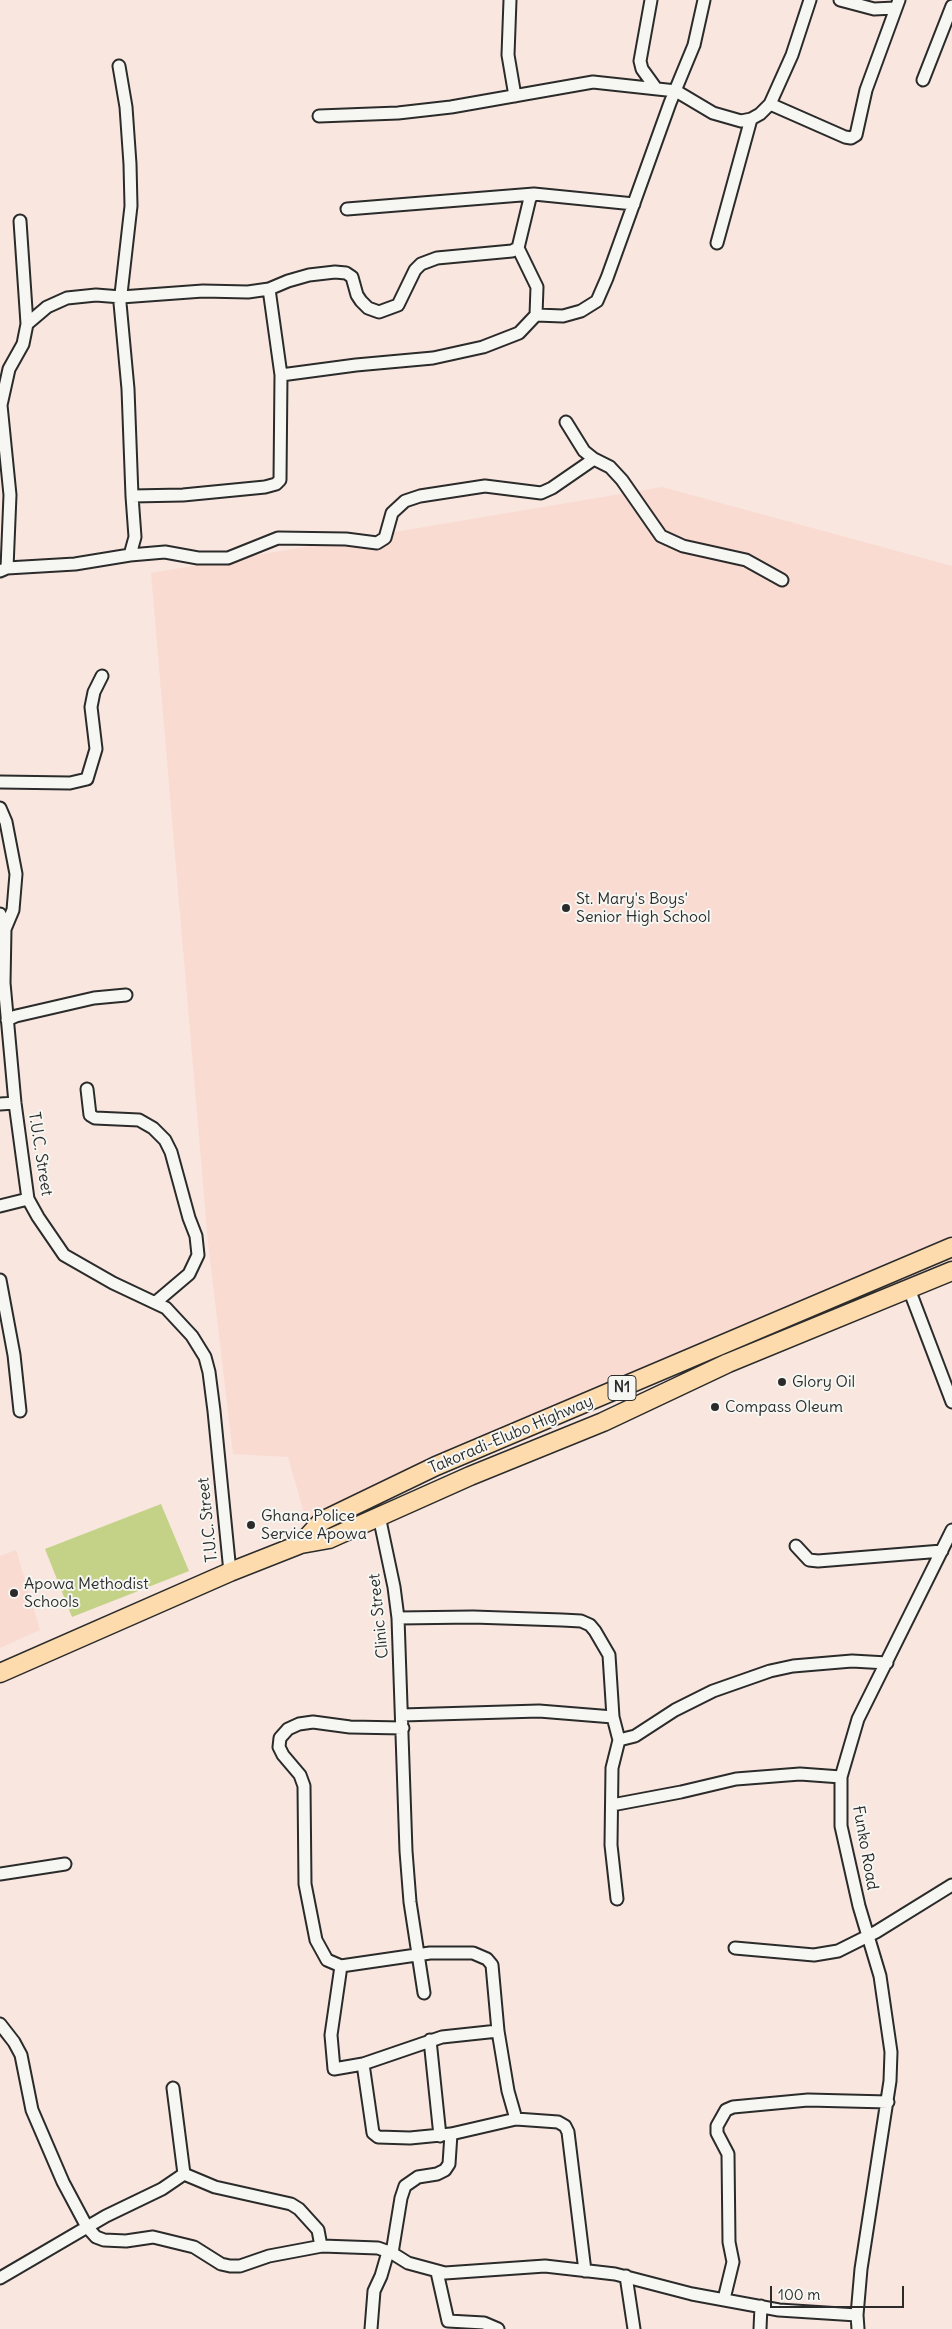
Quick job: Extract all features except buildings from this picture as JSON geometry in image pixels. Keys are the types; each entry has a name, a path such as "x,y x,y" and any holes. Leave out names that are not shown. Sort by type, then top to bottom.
{"highway":[{"name":"Takoradi-Elubo Highway","path":"301,1544 322,1521 428,1470 952,1247"},
{"name":"Takoradi-Elubo Highway","path":"0,1673 230,1572 301,1544 329,1539 602,1422 728,1363 952,1271"}],"street":[{"path":"510,0 508,55 515,96"},
{"path":"651,0 640,61 642,69 655,88"},
{"path":"536,315 563,316 581,311 597,301 670,102 694,45 704,0"},
{"path":"717,243 752,120 770,104 792,55 810,0"},
{"path":"840,0 874,9 897,4"},
{"path":"770,104 851,138 856,134 866,90 897,4"},
{"path":"923,80 952,6"},
{"path":"119,66 126,107 131,206 121,297 136,537 130,555"},
{"path":"319,116 398,113 460,106 593,82 676,91 713,112 741,121 752,120"},
{"path":"347,209 534,194 634,204"},
{"path":"281,375 356,365 433,358 483,347 519,333 536,315 537,287 518,248 530,198 534,194"},
{"path":"20,221 27,324 23,344 6,376 0,405 10,496 4,570 75,564 130,555 165,552 198,558 228,558 278,538 346,539 377,543 385,538 392,513 404,501 420,496 485,486 540,493 552,488 594,459"},
{"path":"27,324 47,307 67,298 96,295 121,297 269,289 288,280 309,275 346,273 352,277 357,295 362,301 368,308 379,312 398,305 415,270 421,264 436,258 512,251 518,248"},
{"path":"132,496 183,495 265,487 276,484 280,480 281,375 269,289"},
{"path":"566,422 584,451 594,459 610,467 622,480 661,536 683,546 746,560 782,580"},
{"path":"0,782 70,782 87,779 96,749 91,707 94,692 102,676"},
{"name":"T.U.C. Street","path":"0,808 6,822 16,874 13,910 5,928 4,982 15,1103 28,1199 42,1225 64,1255 114,1283 156,1302 175,1316 192,1336 205,1357 209,1372 230,1572"},
{"path":"0,914 5,928"},
{"path":"8,1020 16,1016 94,998 126,995"},
{"path":"87,1089 90,1114 95,1118 139,1120 153,1128 165,1140 170,1152 196,1236 198,1255 189,1274 156,1302"},
{"path":"0,1104 15,1103"},
{"path":"0,1206 28,1199"},
{"path":"0,1280 14,1355 20,1411"},
{"path":"909,1289 952,1402"},
{"name":"Clinic Street","path":"379,1516 394,1587 398,1618 406,1852 410,1902 424,1993"},
{"name":"Funko Road","path":"858,2329 857,2314 861,2269 888,2102 891,2052 880,1976 867,1935 841,1826 841,1777 858,1719 952,1530"},
{"path":"796,1546 802,1555 809,1560 818,1561 942,1551"},
{"path":"398,1618 539,1618 581,1621 590,1625 602,1641 609,1655 613,1717 618,1740 612,1768 611,1845 616,1899"},
{"path":"618,1740 635,1736 694,1699 770,1671 792,1666 852,1661 887,1663"},
{"path":"402,1715 539,1712 613,1717"},
{"path":"403,1728 350,1727 313,1722 299,1724 288,1729 280,1738 279,1747 283,1755 300,1775 304,1786 305,1884 316,1940 327,1960 341,1966 389,1960 419,1953 473,1953 488,1959 492,1966 498,2031 508,2092 516,2119"},
{"path":"612,1805 736,1779 800,1774 841,1777"},
{"path":"0,1874 64,1864"},
{"path":"735,1948 814,1955 838,1951 876,1932 952,1885"},
{"path":"341,1966 331,2035 334,2069 363,2064 430,2040 460,2034 498,2031"},
{"path":"0,2024 21,2055 32,2110 63,2182 87,2228 96,2237 104,2240 126,2241 153,2237 184,2244 202,2251 221,2264 230,2266 240,2266 269,2256 321,2246 378,2248 390,2252 408,2263 437,2272 453,2274 539,2266 626,2276 692,2294 761,2306 810,2313 857,2314"},
{"path":"371,2329 374,2291 390,2252 398,2210 405,2186 418,2177 437,2174 445,2170 449,2164 430,2040"},
{"path":"363,2064 373,2133 384,2139 445,2135 516,2119 558,2122 565,2126 568,2132 585,2271"},
{"path":"173,2088 184,2174"},
{"path":"724,2299 733,2262 729,2242 728,2154 717,2133 717,2126 726,2110 733,2107 808,2100 888,2102"},
{"path":"0,2278 87,2228 162,2189 184,2174"},
{"path":"184,2174 215,2187 291,2204 299,2209 318,2230 321,2246"},
{"path":"437,2272 448,2321 472,2326 490,2324 498,2329"},
{"path":"626,2276 634,2329"},
{"path":"760,2329 761,2306"}],"shaded area":[{"name":"St. Mary's Boys' Senior High School","path":"662,487 952,566 952,1262 307,1523 288,1457 233,1454 208,1242 151,573"},
{"name":"Apowa Methodist Schools","path":"16,1550 40,1630 0,1648 0,1556"}],"green space":[{"path":"161,1504 189,1571 72,1617 45,1549"}],"place":[{"name":"St. Mary's Boys' Senior High School","path":"566,908"},
{"name":"Glory Oil","path":"782,1382"},
{"name":"Compass Oleum","path":"715,1407"},
{"name":"Ghana Police Service Apowa","path":"251,1525"},
{"name":"Apowa Methodist Schools","path":"14,1593"}]}
